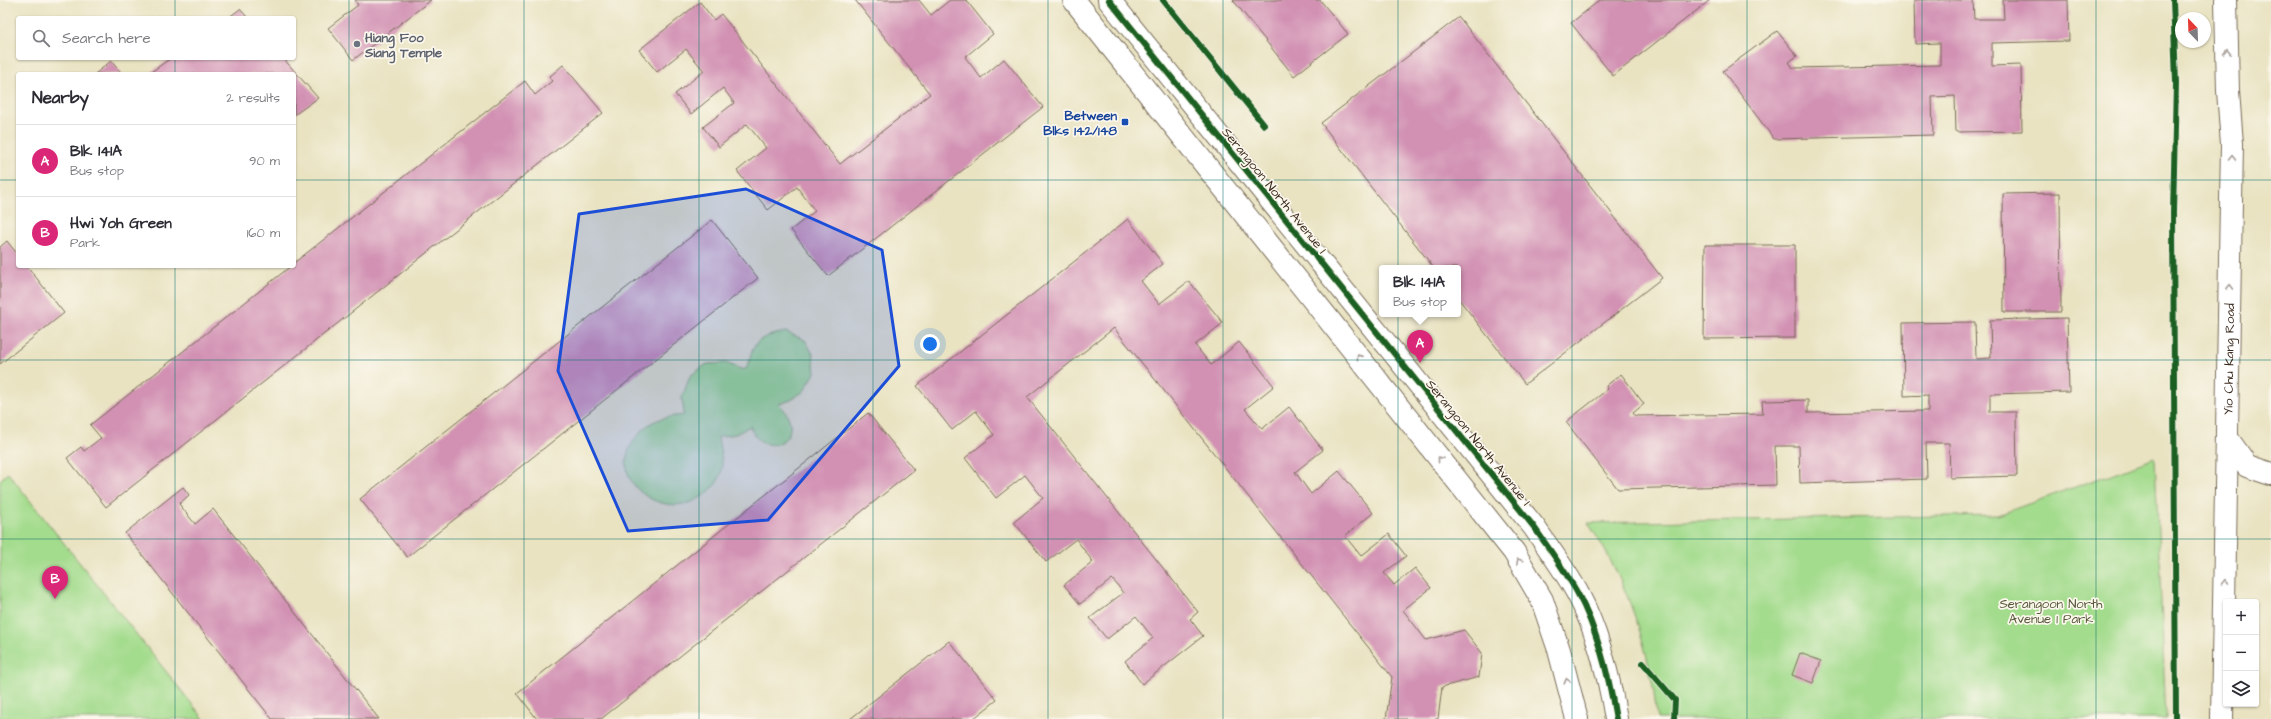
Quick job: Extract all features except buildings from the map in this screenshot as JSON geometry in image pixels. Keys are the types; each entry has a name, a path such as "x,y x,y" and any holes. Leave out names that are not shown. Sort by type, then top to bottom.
{"street":[{"path":"1074,0 1514,552 1542,600 1559,650 1577,719"},
{"name":"Serangoon North Avenue 1","path":"1108,0 1542,538 1578,594 1595,634 1608,676 1616,719"},
{"name":"Yio Chu Kang Road","path":"2222,719 2232,144 2228,90 2226,0"},
{"path":"2227,438 2247,466 2271,474"}],"highlighted area":[{"path":"746,189 882,250 899,366 768,520 628,531 558,371 579,214"}],"green space":[{"path":"786,332 805,340 813,354 815,373 804,391 791,400 779,404 788,416 790,427 788,435 782,442 774,444 765,443 756,437 750,426 736,434 718,437 722,460 722,469 719,479 707,493 691,502 675,505 659,502 645,495 634,485 628,472 627,457 633,442 644,429 654,421 667,417 684,415 682,398 690,376 707,364 726,363 743,370 748,367 752,350 759,341 770,336"},
{"name":"Serangoon North Avenue 1 Park","path":"2155,458 2166,719 1657,719 1649,667 1635,616 1614,568 1588,523 1998,515"},
{"path":"8,473 204,719 0,719 0,480"}],"cycle path":[{"path":"1109,0 1534,527 1568,576 1585,609 1602,655 1616,719"},
{"path":"1163,0 1264,125"},
{"path":"2173,0 2176,83 2173,213 2176,719"},
{"path":"1643,663 1675,700 1674,719"}],"place":[{"name":"Hiang Foo Siang Temple","path":"357,44"},
{"name":"Between Blks 142/148","path":"1125,122"},
{"name":"Blk 141A","path":"1420,363"},
{"name":"Hwi Yoh Green","path":"55,599"}]}
